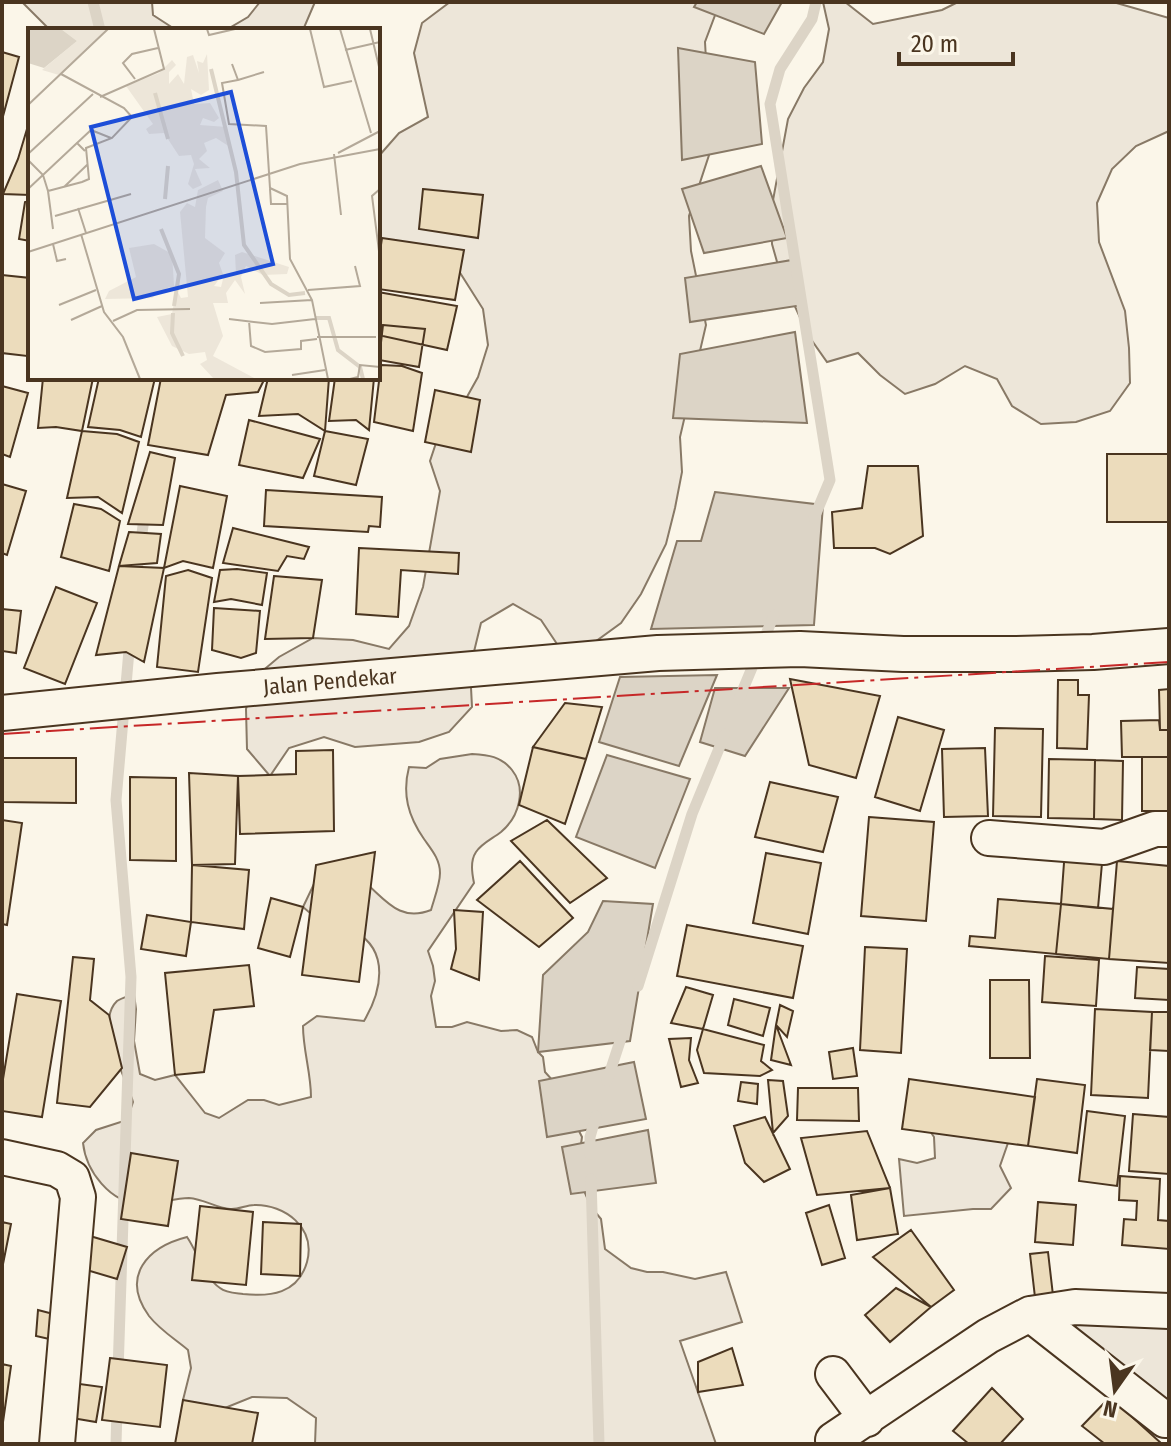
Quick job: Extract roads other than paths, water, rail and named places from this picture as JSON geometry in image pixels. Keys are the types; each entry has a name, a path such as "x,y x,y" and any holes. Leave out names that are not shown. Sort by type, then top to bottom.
{"street":[{"name":"Jalan Pendekar","path":"2,713 658,653 800,649 903,654 1015,654 1169,646"},
{"path":"989,838 1104,847 1155,829 1169,829"},
{"path":"2,1157 57,1169 72,1178 78,1197 57,1444"},
{"path":"834,1444 833,1440 988,1336 1030,1314 1075,1307 1169,1311"},
{"path":"1030,1314 1165,1420 1169,1420"},
{"path":"833,1374 867,1419"}],"waterway":[{"path":"93,2 100,28"},
{"path":"814,518 830,480 770,104 780,69 812,19 816,2"},
{"path":"135,582 145,512"},
{"path":"739,699 774,615"},
{"path":"118,1372 131,977 116,800 130,639"},
{"path":"638,986 692,814 725,734"},
{"path":"607,1081 624,1029"},
{"path":"590,1154 590,1137 596,1116"},
{"path":"591,1179 599,1444"},
{"path":"116,1444 117,1409"}]}
